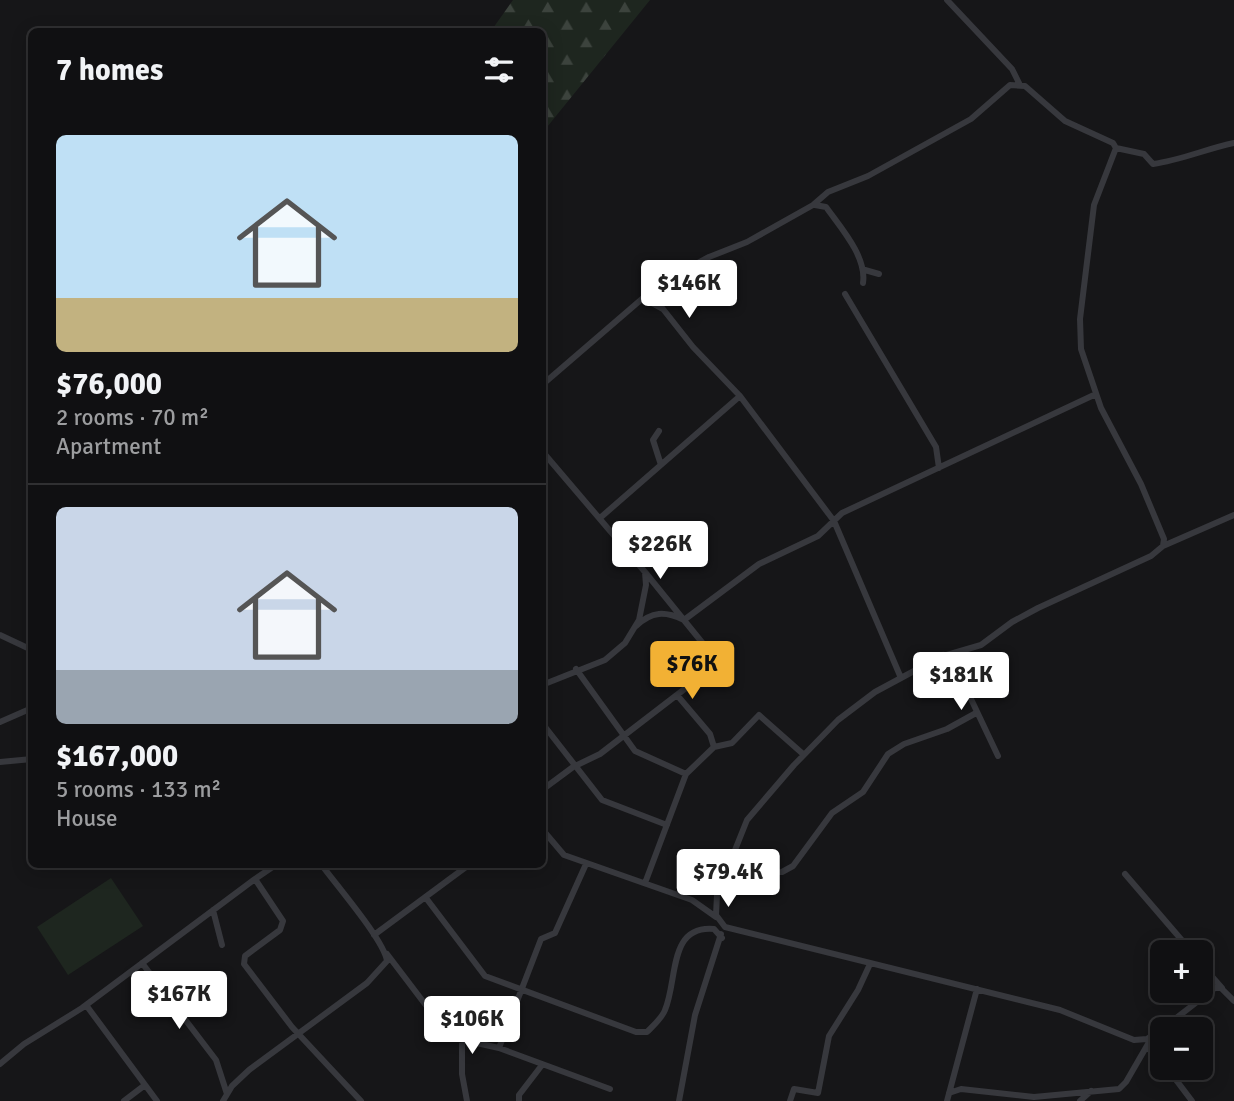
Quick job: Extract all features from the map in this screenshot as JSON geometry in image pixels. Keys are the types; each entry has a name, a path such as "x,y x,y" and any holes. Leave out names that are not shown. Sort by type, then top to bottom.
{"street":[{"path":"947,0 1012,69 1020,83 1065,121 1105,138 1115,148 1144,154 1153,164 1175,161 1195,152 1234,144"},
{"path":"546,382 643,298 698,262 747,242 813,205 828,192 868,176 971,119 1010,85 1020,83"},
{"path":"1115,148 1094,205 1080,319 1081,349 1096,394 1150,505 1164,539 1163,546"},
{"path":"813,205 826,208 865,270 863,283"},
{"path":"865,270 879,274"},
{"path":"845,294 936,447 939,468"},
{"path":"643,298 663,309 693,347 740,396 834,521 901,678"},
{"path":"684,620 759,564 818,536 842,513 1096,394"},
{"path":"600,518 740,396"},
{"path":"659,431 653,440 662,463"},
{"path":"546,456 709,651 711,666 600,754 573,766 546,787"},
{"path":"679,1101 695,1016 722,938 716,915 718,895 750,815 803,754 838,720 875,692 943,656 981,645 1012,622 1151,556 1163,546 1234,515"},
{"path":"636,626 646,585 645,572"},
{"path":"546,683 616,653 643,619 662,612 684,620"},
{"path":"0,635 28,648"},
{"path":"943,656 962,680 998,755"},
{"path":"576,669 635,751 686,774"},
{"path":"677,695 710,734 714,747"},
{"path":"0,722 28,710"},
{"path":"726,873 782,872 793,866 832,813 863,792 888,754 904,744 947,729 976,713"},
{"path":"645,883 686,774 714,747 732,743 759,715 803,754"},
{"path":"546,729 602,800 667,825"},
{"path":"0,762 28,759"},
{"path":"546,834 564,855 692,900 716,915 725,927 1060,1010 1141,1040 1150,1051"},
{"path":"499,1048 541,940 555,933 586,864"},
{"path":"0,1064 24,1044 86,1005 271,868"},
{"path":"324,868 450,1037 499,1048 610,1089"},
{"path":"374,935 465,868"},
{"path":"1125,874 1182,940"},
{"path":"256,879 283,921 280,930 245,956 244,964 297,1032 361,1101"},
{"path":"426,898 485,976 636,1032 648,1031 666,1010 684,938 694,929 704,928 714,929 722,938"},
{"path":"213,910 222,946"},
{"path":"225,1098 238,1080 297,1032 329,1012 382,970 387,961 386,952"},
{"path":"142,963 216,1060 225,1098"},
{"path":"790,1101 794,1089 818,1093 829,1036 858,990 870,964"},
{"path":"1213,978 1231,998"},
{"path":"1177,1017 1210,991 1221,988 1231,998"},
{"path":"948,1097 977,989"},
{"path":"86,1005 157,1101"},
{"path":"1141,1040 1150,1038"},
{"path":"462,1040 462,1074 467,1101"},
{"path":"948,1097 961,1089 1034,1097 1119,1089 1150,1041"},
{"path":"519,1101 519,1095 542,1065"},
{"path":"1176,1080 1192,1101"},
{"path":"124,1101 145,1085"},
{"path":"1080,1101 1091,1090"}],"green space":[{"path":"513,0 650,0 546,128 546,28 493,28"},
{"path":"111,878 143,926 68,975 37,927"}]}
